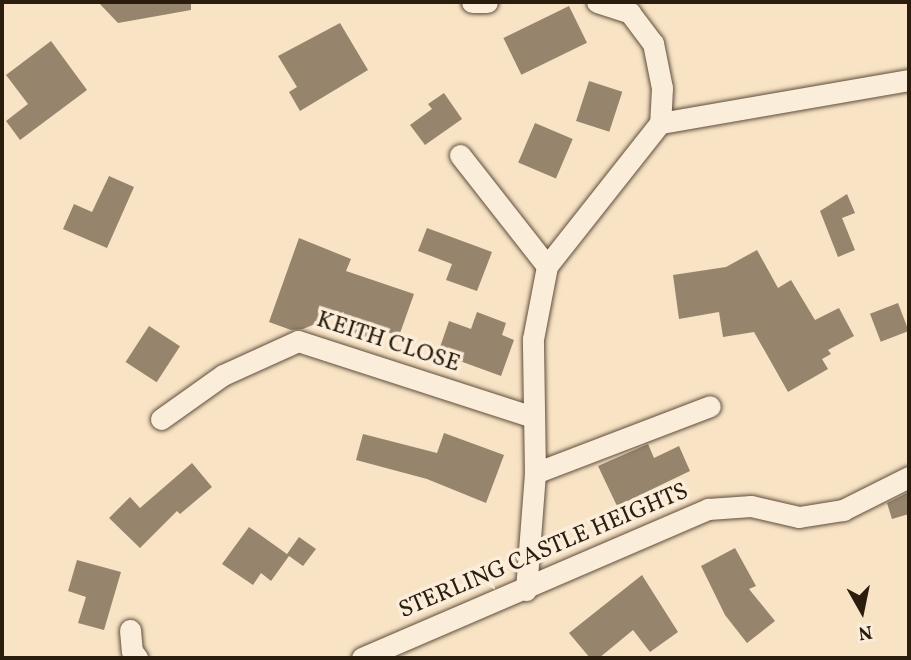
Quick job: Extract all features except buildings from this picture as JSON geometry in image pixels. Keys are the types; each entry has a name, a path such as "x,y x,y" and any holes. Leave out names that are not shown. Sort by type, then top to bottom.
{"street":[{"path":"472,2 487,2"},
{"path":"526,590 535,473 533,339 547,265 660,123 663,88 653,43 630,13 597,2"},
{"path":"660,123 909,80"},
{"path":"460,155 547,265"},
{"name":"KEITH CLOSE","path":"161,419 223,375 298,341 533,417"},
{"path":"535,473 710,406"},
{"name":"STERLING CASTLE HEIGHTS","path":"362,658 526,590 708,509 751,506 799,517 844,510 909,477"},
{"path":"130,630 137,658"}]}
